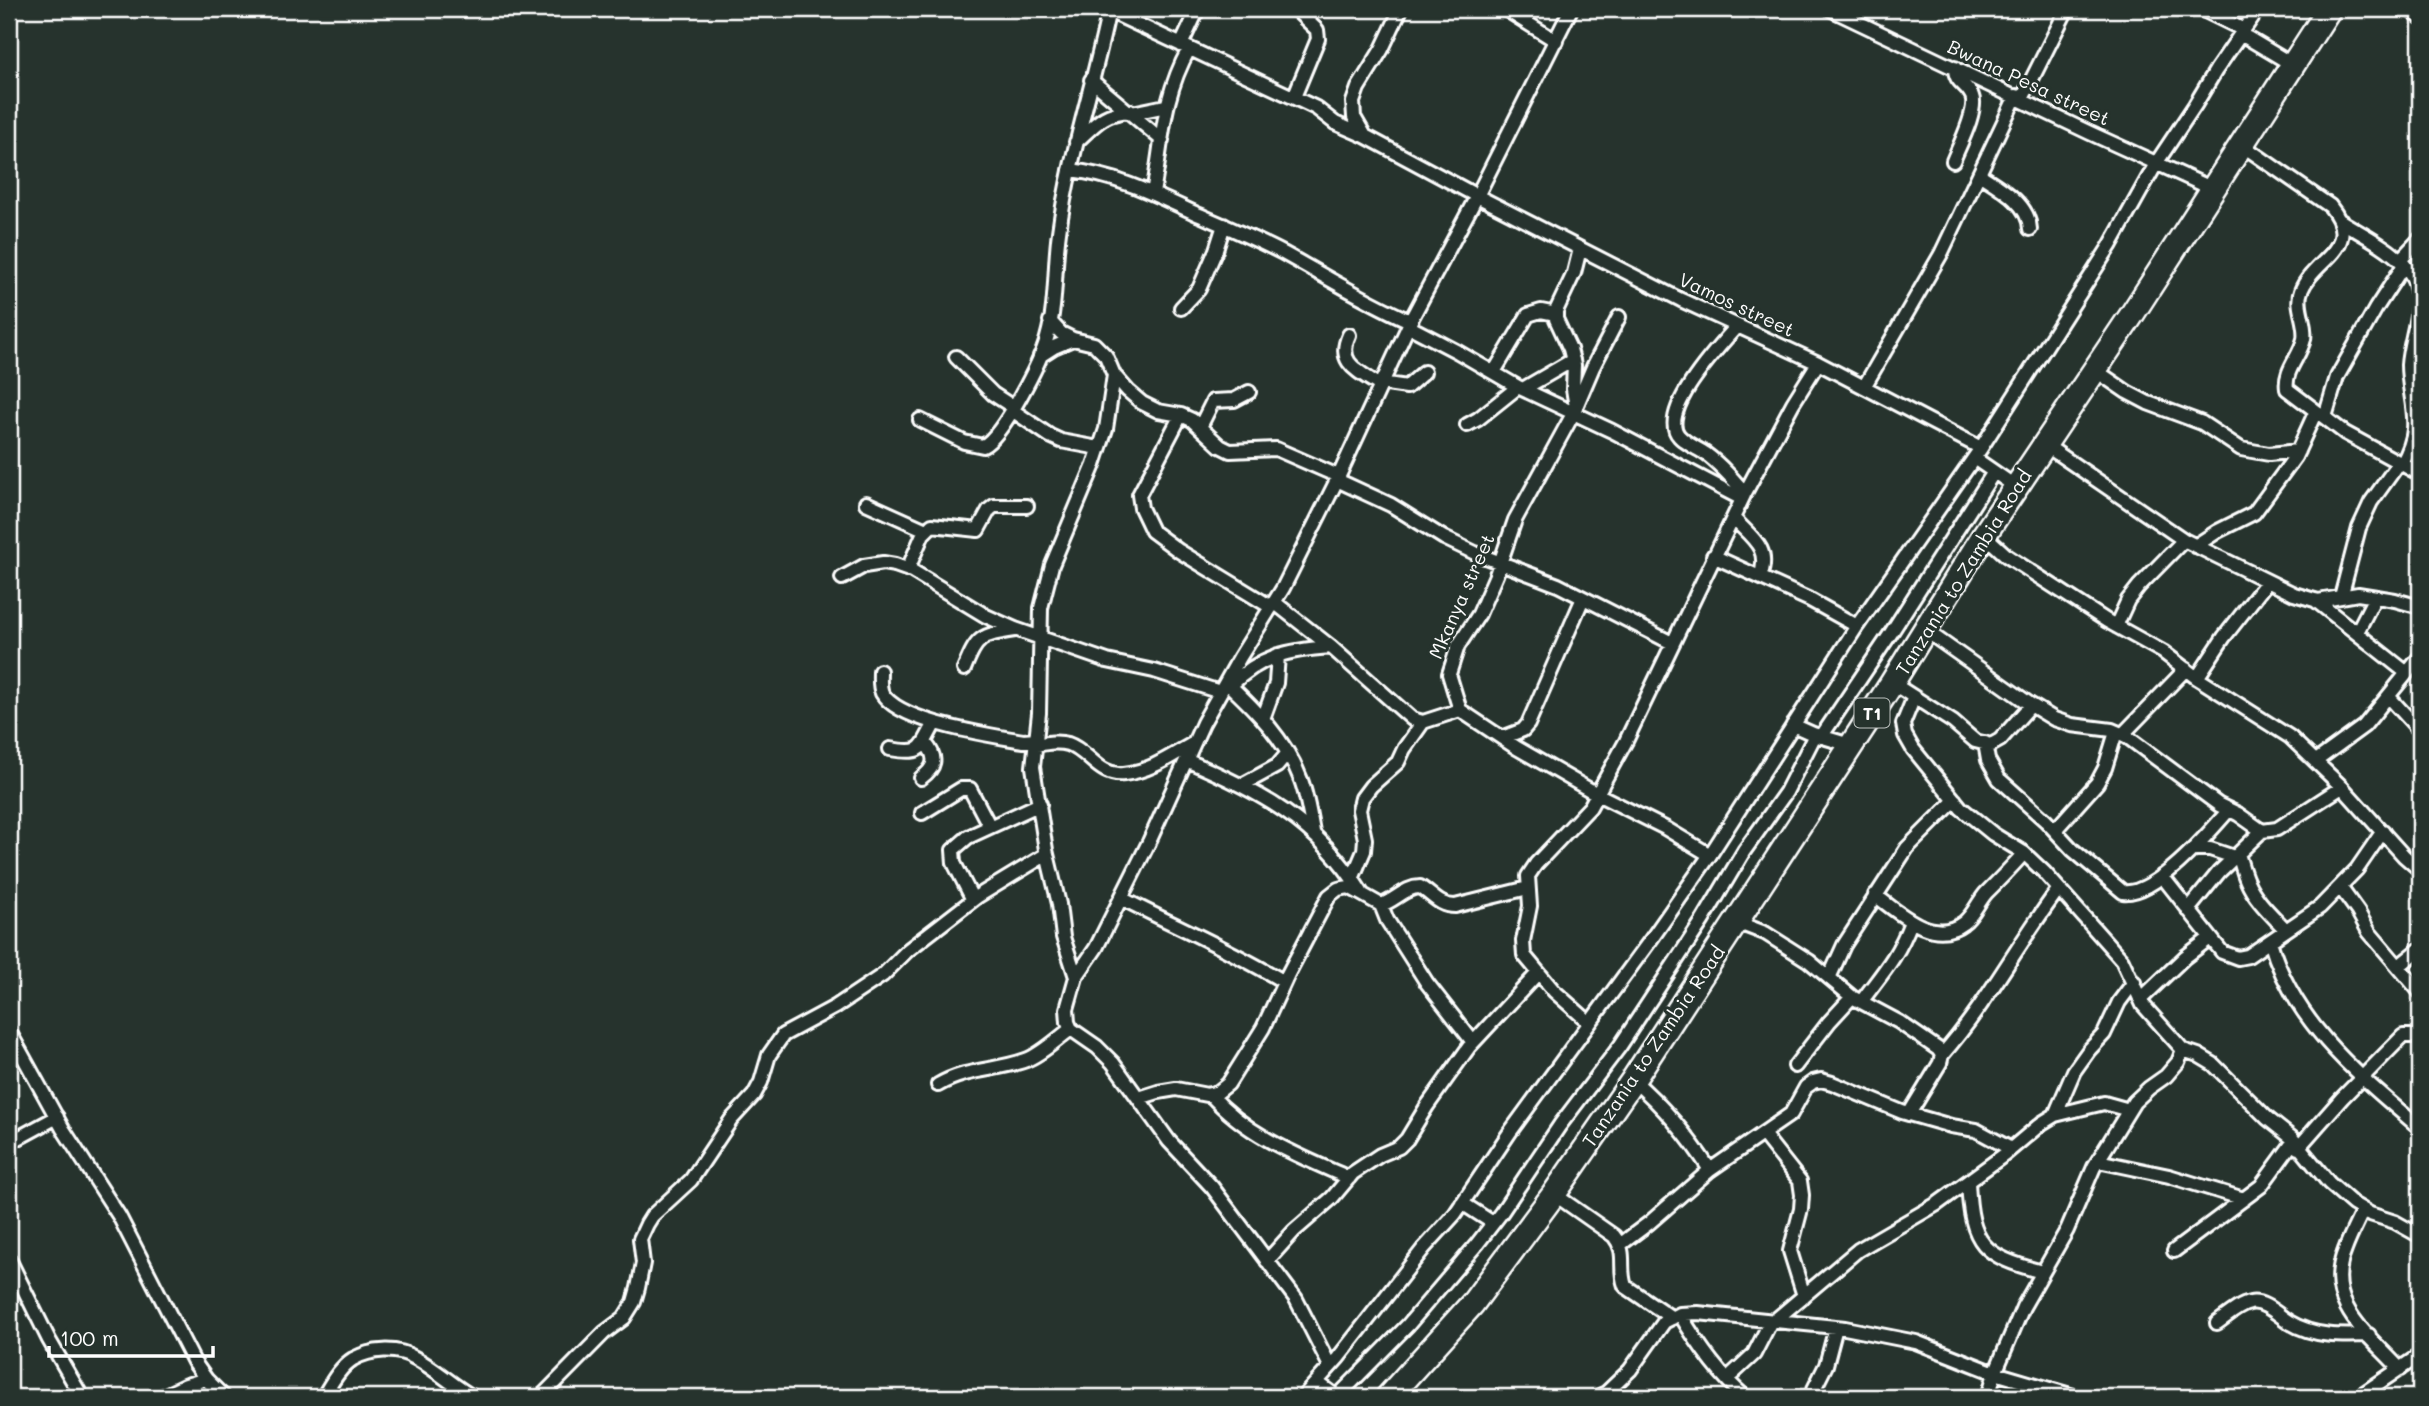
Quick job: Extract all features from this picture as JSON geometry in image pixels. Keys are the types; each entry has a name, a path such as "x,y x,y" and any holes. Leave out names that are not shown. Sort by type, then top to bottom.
{"highway":[{"name":"Tanzania to Zambia Road","path":"1388,1397 1473,1303 1554,1194 1633,1080 1892,683 1984,535 2329,9"}],"street":[{"path":"1153,193 1166,106 1198,9"},
{"path":"1294,97 1318,39 1318,30 1295,9"},
{"path":"1365,136 1354,117 1353,102 1401,9"},
{"path":"1505,9 1556,41"},
{"path":"1330,1366 1296,1298 1213,1187 1169,1141 1114,1063 1097,1046 1071,1029 1067,1009 1076,977 1096,948 1194,744 1273,604 1338,478 1409,324 1477,196 1570,9"},
{"name":"Bwana Pesa street","path":"1830,9 2213,188"},
{"path":"1859,23 1865,9"},
{"path":"1864,387 1941,254 1979,174 2067,9"},
{"path":"2201,9 2243,32 2293,65"},
{"path":"1303,1397 1424,1248 1455,1214 1510,1132 1710,855 1857,626 1977,453 2110,246 2157,162 2258,9"},
{"path":"2408,9 2420,17"},
{"path":"920,420 964,442 983,446 995,437 1040,356 1050,321 1058,232 1070,170 1108,10"},
{"name":"Vamos street","path":"1108,10 1294,97 1335,122 1580,249 1864,387 1977,453 1994,472 2016,487"},
{"path":"1953,160 1973,101 1957,80 1955,68"},
{"path":"1091,80 1162,140"},
{"path":"1076,142 1099,119 1109,114 1166,106"},
{"path":"2242,145 2330,206 2341,221 2402,263 2412,276 2418,292 2419,309 2410,346 2415,382 2411,445 2401,464 2371,502 2359,528 2341,597"},
{"path":"1070,170 1122,181 1224,225 1290,257 1520,388 1575,410 1743,496"},
{"path":"1979,174 2017,202 2030,221 2030,229"},
{"path":"2341,221 2343,235 2338,244 2302,288 2299,298 2304,337 2286,381 2287,389 2346,433 2420,474"},
{"path":"1181,308 1199,289 1224,225"},
{"path":"2116,626 2139,586 2190,543 2254,513 2321,414 2337,377 2376,308 2402,263 2420,239"},
{"path":"1575,410 1573,360 1556,314 1558,304 1574,273 1580,249"},
{"path":"1494,372 1528,315 1541,311 1556,314"},
{"name":"Mkanya street","path":"1460,710 1448,674 1458,646 1479,614 1515,520 1575,410 1593,367 1619,317"},
{"path":"1050,321 1061,333 1094,344 1107,356 1114,375 1142,402 1158,411 1181,415 1200,427 1220,446 1230,451 1276,449 1391,505 1444,538 1558,584 1672,643"},
{"path":"1737,326 1696,374 1682,398 1675,426 1676,433 1682,439 1707,455 1731,477 1743,496"},
{"path":"1349,335 1343,349 1349,363 1380,384 1407,387 1424,372"},
{"path":"1040,356 1073,339"},
{"path":"956,357 993,394 1050,436 1099,448"},
{"path":"1467,425 1520,388 1573,360"},
{"path":"1590,1023 1554,991 1524,955 1523,941 1530,906 1528,876 1590,807 1626,741 1743,496 1793,403 1818,363"},
{"path":"2095,369 2127,392 2148,403 2202,423 2241,449 2269,454 2298,451"},
{"path":"1076,977 1063,937 1033,767 1039,713 1041,608 1052,565 1105,429 1114,375"},
{"path":"1200,427 1213,401 1234,400 1249,392"},
{"path":"1181,415 1139,495 1146,522 1152,531 1179,551 1273,604 1331,647 1412,719 1423,722 1460,710 1597,794 1665,828 1710,855"},
{"path":"2044,444 2190,543 2267,582 2315,600 2407,673"},
{"path":"1317,1382 1338,1397 1408,1325 1493,1223 1560,1125 1620,1046 1703,920 1744,851 1786,792 1818,736 1891,633 1994,472"},
{"path":"866,503 926,530"},
{"path":"908,569 926,530 932,525 978,530 994,506 1027,506"},
{"path":"1733,518 1761,549 1765,558 1760,577"},
{"path":"1984,535 2007,556 2116,626 2163,652 2197,678 2290,737 2420,870"},
{"path":"1713,556 1857,626"},
{"path":"842,578 864,566 883,563 908,569 986,616 1015,629 1107,661 1225,687 1263,719 1288,753 1302,782 1313,832"},
{"path":"2197,678 2224,637 2267,582"},
{"path":"2315,600 2358,594 2407,602 2420,607"},
{"path":"2357,632 2375,597"},
{"path":"1502,738 1523,730 1528,724 1583,598"},
{"path":"964,669 973,648 981,638 1015,629"},
{"path":"1925,630 2054,719 2072,726 2093,726 2119,733 2162,761 2219,805 2262,831"},
{"path":"1225,687 1245,671 1278,654 1331,647"},
{"path":"1263,719 1276,683 1278,654"},
{"path":"2316,761 2364,726 2420,657"},
{"path":"2054,830 2097,783 2119,733 2186,669"},
{"path":"880,671 881,691 904,710 935,723 1011,739 1070,745 1106,772 1122,775 1150,768 1194,744"},
{"path":"1892,683 1953,722 1975,741 1991,745 2000,740 2031,705"},
{"path":"1914,697 1903,724 1905,735 1913,749 1955,800 1983,826 2024,853 2122,960 2141,999 2183,1050 2198,1055 2213,1065 2296,1145 2329,1183 2363,1210 2395,1222 2420,1236"},
{"path":"2389,697 2420,731"},
{"path":"1352,878 1364,851 1365,839 1359,810 1362,798 1371,786 1398,762 1423,722"},
{"path":"890,749 913,750 926,744 935,723"},
{"path":"1793,725 1818,736 1850,745"},
{"path":"1985,743 1988,760 1999,779 2073,850 2123,892 2140,891 2158,881 2193,849 2229,810"},
{"path":"921,778 934,764 934,757 926,744"},
{"path":"1242,785 1277,766 1288,753"},
{"path":"1186,760 1242,785 1297,818 1313,832 1362,894"},
{"path":"2188,910 2236,855 2262,831 2277,829 2342,788"},
{"path":"922,813 961,789 970,789 990,827"},
{"path":"1829,978 1844,945 1907,848 1955,800"},
{"path":"973,900 957,871 952,853 957,845 968,837 1040,804"},
{"path":"2162,876 2222,952 2238,958 2248,956 2320,907 2357,869 2383,831"},
{"path":"2193,849 2210,849 2236,855"},
{"path":"1875,895 1911,922 1927,928 1945,930 1960,926 1986,893 2004,878 2024,853"},
{"path":"541,1397 598,1339 624,1318 634,1302 638,1288 643,1263 640,1239 647,1224 652,1216 691,1180 731,1120 754,1095 769,1055 783,1035 835,1007 883,975 908,950 973,900 1047,854"},
{"path":"2236,855 2255,895 2286,930"},
{"path":"1139,1098 1176,1090 1210,1094 1219,1092 1227,1084 1263,1028 1329,896 1338,889 1349,887 1381,905 1387,920 1427,983 1473,1042"},
{"path":"1381,905 1411,887 1420,887 1445,906 1455,906 1528,888"},
{"path":"2340,887 2369,932 2420,992"},
{"path":"1909,1114 1940,1063 1942,1055 1971,1019 2031,927 2059,890"},
{"path":"1121,898 1234,953 1284,982"},
{"path":"1735,922 1765,933 1809,961 1857,1000 1899,1023 1938,1049 1942,1055"},
{"path":"1795,1066 1829,1021 1857,1000 1887,971 1901,948 1911,922"},
{"path":"2141,999 2185,957 2210,938"},
{"path":"2270,941 2277,967 2292,996 2326,1042 2420,1128"},
{"path":"2399,966 2420,949"},
{"path":"1267,1261 1349,1178 1368,1162 1399,1147 1407,1139 1473,1042 1538,973"},
{"path":"2055,1115 2074,1071 2104,1034 2119,1002 2134,982"},
{"path":"938,1085 953,1076 1027,1059 1071,1029"},
{"path":"9,1031 57,1116 119,1216 194,1362 206,1379 225,1397"},
{"path":"2174,1251 2217,1216 2261,1186 2296,1145 2403,1036 2420,1036"},
{"path":"1988,1397 1995,1373 2023,1307 2067,1230 2098,1161 2129,1111 2149,1088 2166,1076 2178,1062 2183,1050"},
{"path":"1633,1080 1686,1136 1710,1170"},
{"path":"1621,1244 1710,1170 1791,1114 1806,1087 1821,1080 1909,1114 1976,1130 2011,1149"},
{"path":"1210,1094 1226,1113 1242,1125 1267,1140 1349,1178"},
{"path":"1727,1379 1754,1354 1773,1321 1858,1250 1937,1204 2042,1123 2055,1115 2104,1103 2129,1111"},
{"path":"9,1143 57,1116"},
{"path":"1763,1134 1800,1181 1801,1209 1790,1251 1804,1296"},
{"path":"2098,1161 2169,1176 2244,1199"},
{"path":"1968,1182 1969,1204 1975,1228 1984,1247 2002,1259 2042,1272"},
{"path":"1554,1194 1614,1236 1621,1244 1622,1279 1625,1286 1676,1316 1701,1350 1745,1397"},
{"path":"1462,1203 1493,1223"},
{"path":"2363,1210 2344,1250 2338,1279 2340,1295 2348,1312 2400,1369"},
{"path":"9,1259 49,1340 82,1397"},
{"path":"2217,1323 2249,1303 2256,1303 2315,1334 2368,1335"},
{"path":"1605,1396 1630,1370 1664,1322 1676,1316 1698,1313 1836,1327 1916,1342 1995,1373 2077,1397"},
{"path":"1810,1397 1826,1365 1836,1327"},
{"path":"323,1397 336,1376 352,1360 390,1350 404,1352 418,1359 474,1397"},
{"path":"2358,1397 2420,1355"},
{"path":"161,1397 206,1379"}]}
